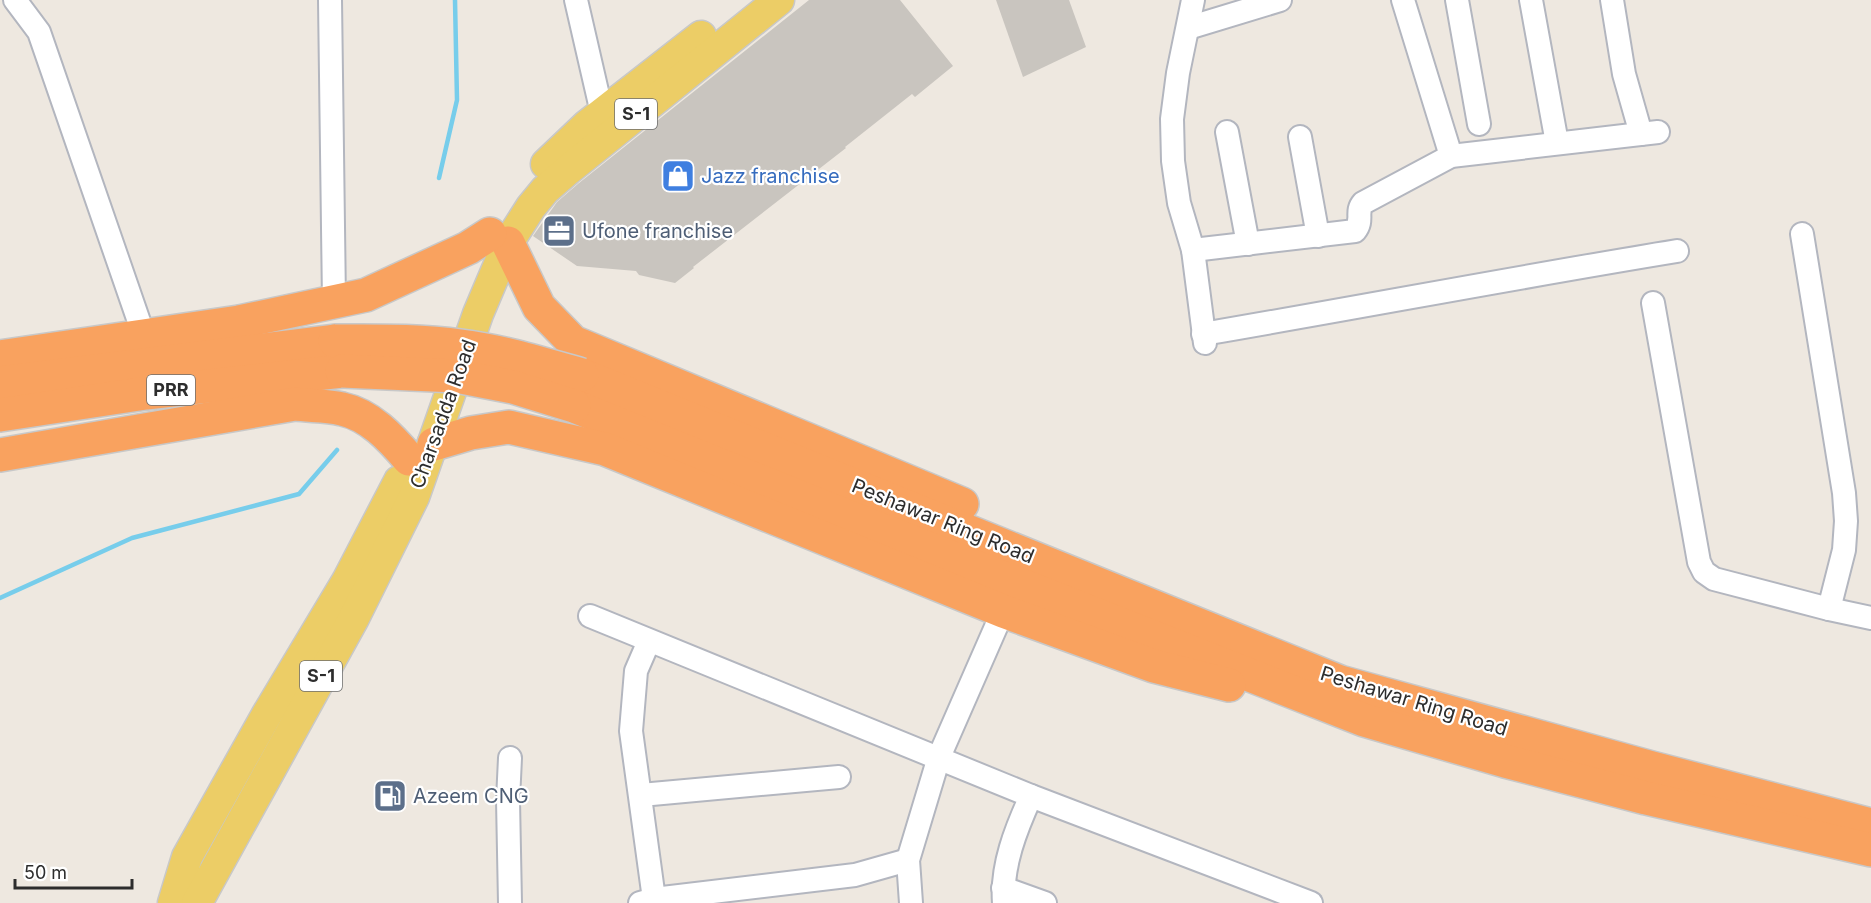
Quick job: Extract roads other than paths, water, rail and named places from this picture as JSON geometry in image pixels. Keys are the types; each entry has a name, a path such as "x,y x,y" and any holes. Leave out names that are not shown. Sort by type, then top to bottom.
{"highway":[{"path":"0,357 238,322 366,295 468,248 499,238 539,307 573,342 1258,629 1340,682"},
{"name":"Peshawar Ring Road","path":"0,415 146,393 339,356 399,341 461,346 521,358 578,390 852,518 1364,720 1505,761 1646,798 1871,850"},
{"name":"Peshawar Ring Road","path":"0,383 339,356"},
{"name":"Peshawar Ring Road","path":"578,390 1340,682 1652,768 1871,825"},
{"path":"0,455 295,404 343,409 372,422 395,443 421,452 471,433 509,427 605,449 1003,611 1154,666 1364,720"}],"main road":[{"name":"Charsadda Road","path":"499,238 495,224 530,180 587,125 748,0"},
{"name":"Charsadda Road","path":"173,903 187,857 266,716 421,452 478,314 499,238 545,190 568,170 779,0"},
{"name":"Charsadda Road","path":"196,903 354,618 414,497 421,452"}],"street":[{"path":"15,0 39,32 144,336"},
{"path":"330,0 334,302"},
{"path":"576,0 602,112"},
{"path":"1193,0 1178,72 1172,119 1173,161 1179,203 1193,250 1204,339 1518,277 1677,251"},
{"path":"1188,28 1280,0"},
{"path":"1403,0 1451,156"},
{"path":"1457,0 1479,124"},
{"path":"1531,0 1557,143"},
{"path":"1193,250 1355,231 1360,226 1360,206 1363,203 1451,156 1650,133 1624,74 1612,0"},
{"path":"1227,132 1248,244"},
{"path":"1300,137 1318,236"},
{"path":"1802,234 1844,493 1846,521 1844,550 1829,609"},
{"path":"1653,303 1699,562 1704,572 1714,579 1871,618"},
{"path":"911,903 908,860 939,757 1003,611"},
{"path":"590,616 1031,796 1311,903"},
{"path":"649,641 636,671 631,731 641,795 647,901 855,875 908,860"},
{"path":"510,758 508,800 510,903"},
{"path":"641,795 839,777"},
{"path":"1031,796 1017,826 1003,895 1045,903"}],"waterway":[{"path":"439,178 457,100 455,0"},
{"path":"0,598 132,538 299,494 337,450"}],"place":[{"name":"Jazz franchise","path":"678,176"},
{"name":"Ufone franchise","path":"559,231"},
{"name":"Azeem CNG","path":"390,796"}]}
